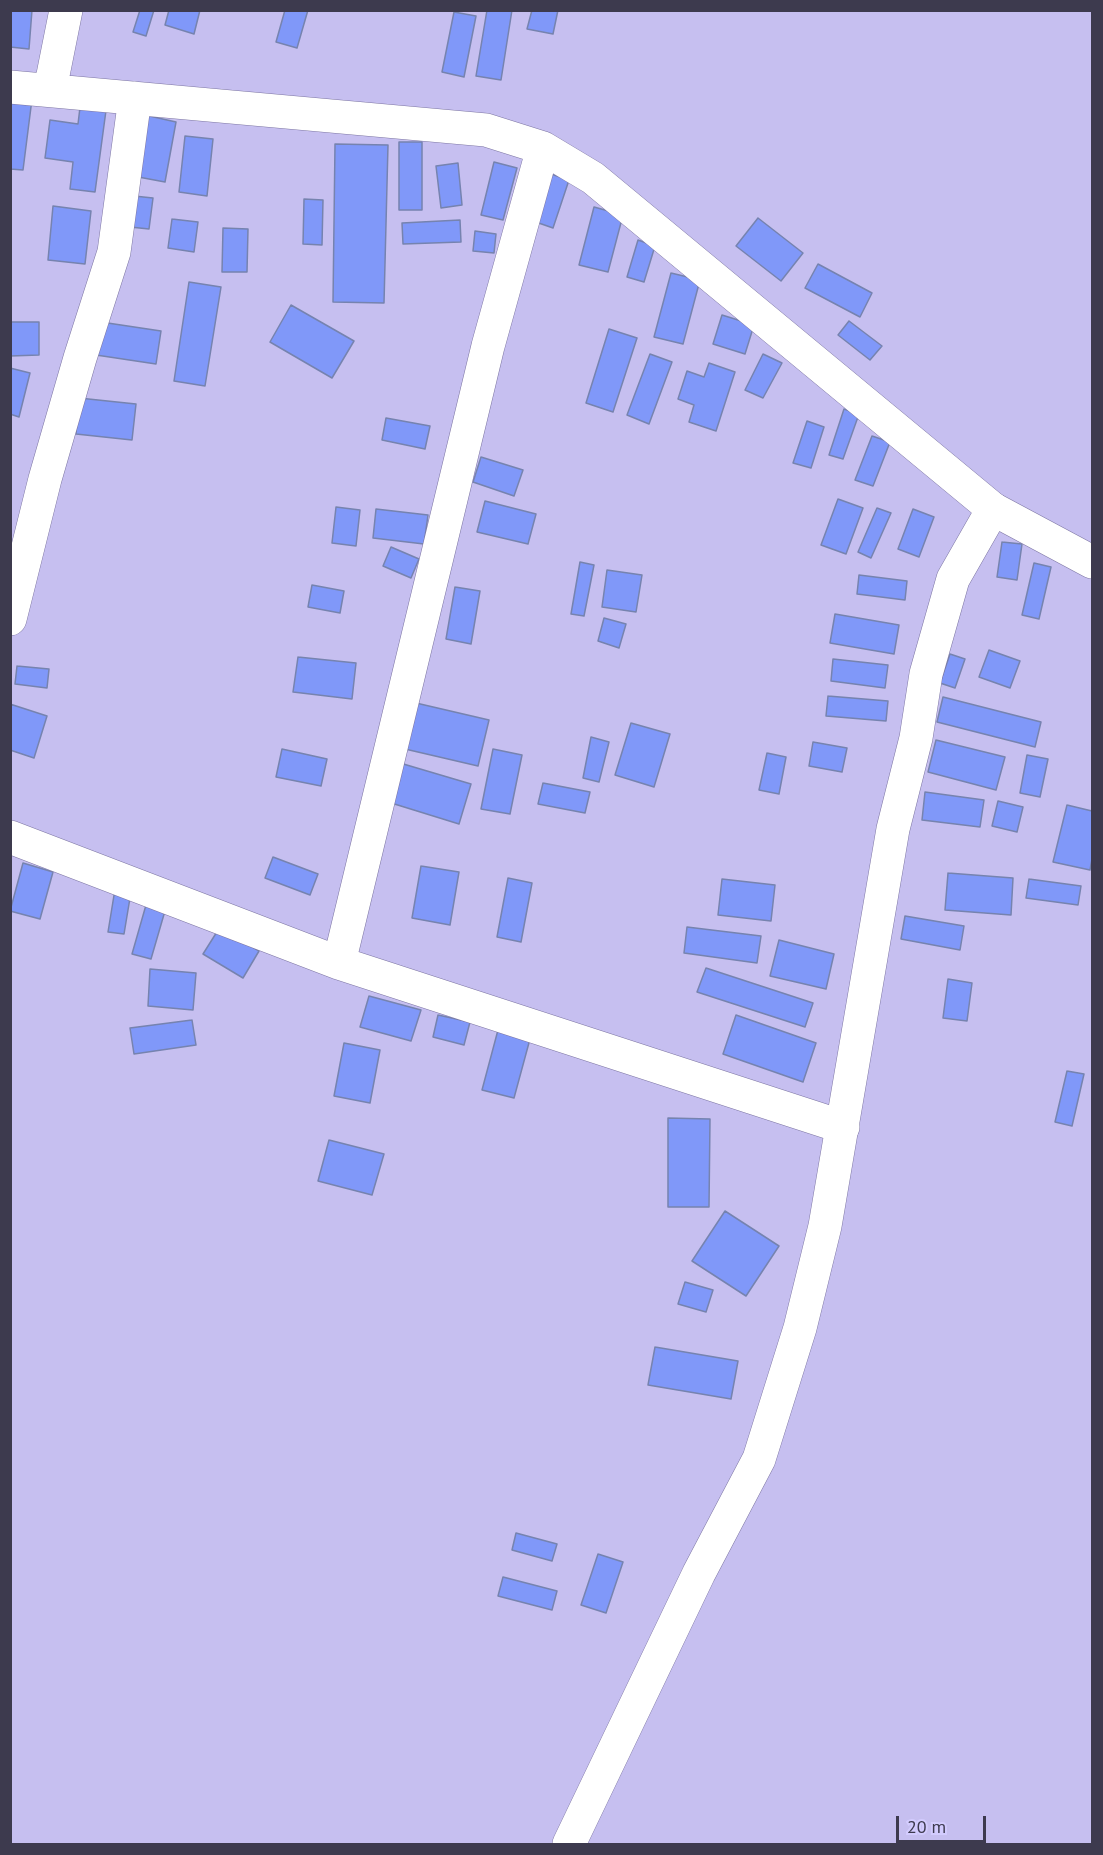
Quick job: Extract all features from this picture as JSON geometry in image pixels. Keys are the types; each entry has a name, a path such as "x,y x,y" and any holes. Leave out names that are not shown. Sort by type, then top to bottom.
{"street":[{"path":"50,90 66,10"},
{"path":"10,87 486,130 543,148 592,178 993,509 1092,562"},
{"path":"10,619 45,479 114,252 135,98"},
{"path":"339,963 488,346 543,148"},
{"path":"568,1845 694,1584 759,1459 806,1305 825,1226 893,829 916,738 926,674 953,579 993,509"},
{"path":"10,837 339,963 843,1127"}],"building":[{"path":"10,10 32,10 29,49 10,47"},
{"path":"140,10 154,10 146,36 133,32"},
{"path":"169,10 200,10 194,34 165,25"},
{"path":"285,10 308,10 297,48 276,42"},
{"path":"487,10 512,10 501,80 476,76"},
{"path":"532,10 558,10 553,34 527,29"},
{"path":"454,12 476,16 464,77 442,72"},
{"path":"10,97 32,99 23,170 10,169"},
{"path":"81,99 107,103 95,192 70,189 73,162 45,158 50,120 78,124"},
{"path":"145,115 176,122 165,182 133,176"},
{"path":"185,136 213,139 207,196 179,192"},
{"path":"399,142 422,142 422,210 399,210"},
{"path":"335,144 388,145 384,303 333,302"},
{"path":"494,162 517,168 503,220 481,215"},
{"path":"458,163 462,205 441,208 436,166"},
{"path":"548,173 569,180 553,228 533,221"},
{"path":"134,196 153,198 149,229 130,227"},
{"path":"304,199 323,200 322,245 303,244"},
{"path":"53,206 91,211 85,264 48,260"},
{"path":"594,207 623,215 608,272 579,265"},
{"path":"758,218 803,253 781,281 736,246"},
{"path":"172,219 198,222 194,252 168,248"},
{"path":"460,220 461,242 403,244 402,223"},
{"path":"223,228 248,229 247,272 222,272"},
{"path":"475,231 496,234 494,253 473,251"},
{"path":"638,240 655,246 644,282 627,277"},
{"path":"818,264 872,293 860,317 805,288"},
{"path":"671,273 700,280 683,344 654,337"},
{"path":"189,282 221,287 205,386 174,381"},
{"path":"291,305 354,341 332,378 270,342"},
{"path":"722,315 754,325 745,354 713,344"},
{"path":"849,321 882,346 870,360 838,335"},
{"path":"10,322 39,322 39,355 10,356"},
{"path":"101,322 161,331 156,364 96,355"},
{"path":"609,329 637,338 613,412 586,403"},
{"path":"650,354 672,362 649,424 627,415"},
{"path":"763,354 782,363 763,398 745,390"},
{"path":"709,363 735,372 716,431 689,422 694,405 678,399 687,371 704,377"},
{"path":"10,368 30,373 19,417 10,414"},
{"path":"79,398 136,404 132,440 76,434"},
{"path":"844,409 859,414 843,459 829,455"},
{"path":"386,418 430,426 425,449 382,440"},
{"path":"807,421 824,427 811,468 793,463"},
{"path":"872,436 890,442 873,486 855,480"},
{"path":"481,457 523,470 514,496 473,482"},
{"path":"838,499 863,508 846,554 821,545"},
{"path":"485,501 536,514 528,544 477,532"},
{"path":"336,507 360,510 356,546 332,543"},
{"path":"877,508 891,513 871,558 858,552"},
{"path":"376,509 428,515 424,544 373,538"},
{"path":"913,509 934,517 919,557 898,549"},
{"path":"1002,542 1022,544 1017,580 997,577"},
{"path":"391,547 419,559 411,578 383,566"},
{"path":"580,562 594,565 584,616 571,614"},
{"path":"1034,563 1051,567 1039,619 1022,615"},
{"path":"607,570 642,575 636,612 602,607"},
{"path":"859,575 907,581 905,600 857,594"},
{"path":"312,585 344,591 340,613 308,607"},
{"path":"455,587 480,591 471,644 446,639"},
{"path":"835,614 899,625 894,654 830,643"},
{"path":"604,618 626,624 619,648 598,641"},
{"path":"989,650 1020,661 1010,688 979,677"},
{"path":"950,654 965,659 955,688 940,683"},
{"path":"298,657 356,663 352,699 293,692"},
{"path":"833,659 888,665 885,688 831,681"},
{"path":"17,666 49,669 47,688 15,684"},
{"path":"828,696 888,701 886,721 826,716"},
{"path":"943,697 1041,722 1035,747 937,722"},
{"path":"416,703 489,720 478,766 405,749"},
{"path":"10,704 47,716 34,758 10,750"},
{"path":"631,723 670,734 654,787 615,775"},
{"path":"591,737 609,742 599,782 583,778"},
{"path":"936,740 1005,757 996,790 928,772"},
{"path":"813,742 847,748 842,772 809,766"},
{"path":"282,749 327,759 321,786 276,777"},
{"path":"493,749 522,755 510,814 481,809"},
{"path":"767,753 786,757 779,794 759,790"},
{"path":"1027,755 1048,759 1040,797 1020,793"},
{"path":"400,763 471,784 459,824 388,802"},
{"path":"543,783 590,792 585,813 538,804"},
{"path":"925,792 984,800 980,827 922,820"},
{"path":"998,801 1023,807 1017,832 992,826"},
{"path":"1067,805 1092,811 1090,870 1053,862"},
{"path":"273,857 318,874 310,895 265,878"},
{"path":"23,863 53,872 40,919 10,911"},
{"path":"421,866 459,872 450,925 412,918"},
{"path":"948,873 1013,878 1011,915 945,910"},
{"path":"508,878 532,883 521,942 497,937"},
{"path":"722,879 775,885 771,921 718,915"},
{"path":"1029,879 1081,886 1078,905 1026,898"},
{"path":"116,883 132,886 124,934 108,932"},
{"path":"148,898 167,904 151,959 132,954"},
{"path":"905,916 964,926 960,950 901,939"},
{"path":"220,927 259,951 243,978 203,954"},
{"path":"687,927 761,936 757,963 684,953"},
{"path":"779,940 834,954 826,989 770,976"},
{"path":"706,968 813,1003 805,1027 697,992"},
{"path":"150,969 196,973 193,1010 148,1006"},
{"path":"948,979 972,983 967,1021 943,1018"},
{"path":"369,996 421,1010 411,1041 360,1027"},
{"path":"438,1015 470,1022 464,1045 433,1037"},
{"path":"736,1015 816,1043 803,1082 723,1054"},
{"path":"192,1020 196,1045 134,1054 130,1028"},
{"path":"498,1030 530,1039 514,1098 482,1090"},
{"path":"344,1043 380,1050 370,1103 334,1096"},
{"path":"1067,1071 1084,1074 1072,1126 1055,1122"},
{"path":"668,1118 710,1119 709,1207 668,1207"},
{"path":"329,1140 384,1154 372,1195 318,1181"},
{"path":"725,1211 779,1246 746,1296 692,1261"},
{"path":"685,1282 713,1290 706,1312 678,1304"},
{"path":"655,1347 738,1361 731,1399 648,1385"},
{"path":"516,1533 557,1544 552,1561 512,1550"},
{"path":"598,1554 623,1562 606,1613 581,1605"},
{"path":"503,1577 557,1591 552,1610 498,1596"}]}
